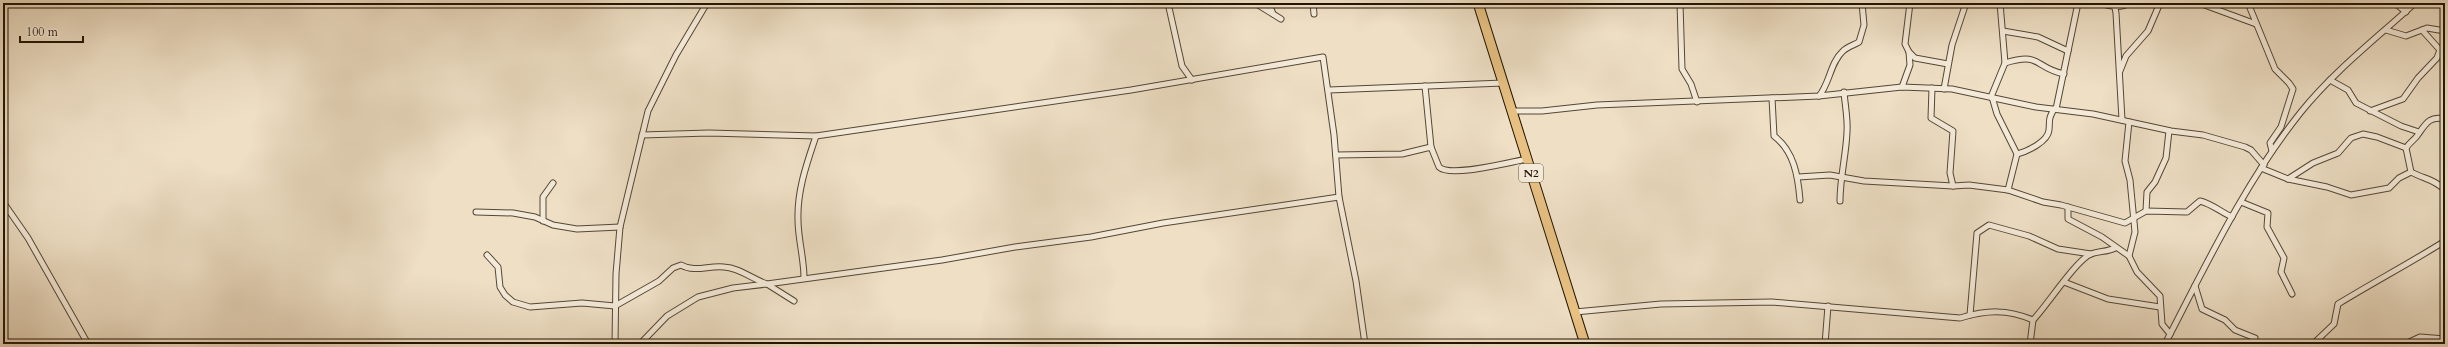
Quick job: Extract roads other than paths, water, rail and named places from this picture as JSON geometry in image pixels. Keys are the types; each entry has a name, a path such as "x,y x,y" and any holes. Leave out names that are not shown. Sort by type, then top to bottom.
{"highway":[{"name":"N2","path":"1478,3 1585,344"}],"street":[{"path":"615,344 615,306 620,227 648,111 660,83 707,3"},
{"path":"1168,3 1182,66 1192,80"},
{"path":"1255,3 1281,18"},
{"path":"1269,3 1273,14"},
{"path":"1313,3 1314,14"},
{"path":"1680,3 1682,69 1691,84 1697,102"},
{"path":"1819,96 1827,87 1833,66 1842,51 1859,42 1864,25 1862,3"},
{"path":"1910,3 1905,44 1909,52 1915,58 1948,64"},
{"path":"1944,89 1948,64 1966,3"},
{"path":"2000,3 2005,63 1992,97 1998,114 2017,154 2008,190"},
{"path":"2017,154 2030,151 2047,136 2050,130 2048,121 2055,109 2064,74 2078,3"},
{"path":"2099,3 2123,6 2130,3"},
{"path":"2119,74 2126,56 2148,31 2160,3"},
{"path":"2174,3 2200,3 2256,24"},
{"path":"2248,3 2275,69 2290,83 2293,89 2281,127 2270,143 2272,151"},
{"path":"2395,3 2406,12"},
{"path":"2165,344 2232,217 2272,151 2302,111 2330,80 2415,3"},
{"path":"2114,5 2116,13 2122,120"},
{"path":"2386,30 2406,36 2427,28 2445,32"},
{"path":"2370,111 2403,99 2418,78 2437,58 2440,50 2422,30"},
{"path":"2003,31 2038,37 2068,51"},
{"path":"1902,87 1910,65 1909,52"},
{"path":"642,135 709,133 816,136 1192,80 1323,57 1329,90 1336,155 1338,197 1356,281 1365,344"},
{"path":"2005,63 2022,58 2034,58 2050,71 2064,74"},
{"path":"2330,80 2348,90 2356,103 2401,126 2419,132"},
{"path":"1329,90 1503,83"},
{"path":"1425,86 1431,147 1439,167 1447,171 1483,167 1527,159"},
{"path":"1511,111 1542,111 1597,105 1819,96 1844,92 1902,87 1932,88 2122,120 2169,131 2203,135 2251,150 2262,167 2288,179 2327,187 2351,195 2389,188 2399,178 2411,172"},
{"path":"1932,88 1931,118 1953,131 1950,173 1953,186"},
{"path":"1840,201 1840,177 1844,169 1848,130 1844,92"},
{"path":"1772,98 1774,136 1783,143 1798,177 1800,200"},
{"path":"2406,148 2419,132 2424,123 2434,118 2445,119"},
{"path":"2129,122 2125,160 2130,180 2135,232 2129,256"},
{"path":"2146,210 2147,192 2155,182 2166,158 2169,131"},
{"path":"2288,179 2313,163 2338,154 2351,138 2363,134 2377,137 2406,148"},
{"path":"804,278 798,219 800,184 816,136"},
{"path":"1336,155 1402,154 1431,147"},
{"path":"2406,148 2411,172 2421,178 2436,181 2445,190"},
{"path":"1798,177 1830,175 1953,186 1969,185 2008,190 2043,202 2068,207 2125,223 2146,210 2187,212 2200,201 2210,204 2220,212 2232,217"},
{"path":"543,221 543,197 553,184"},
{"path":"640,344 667,316 698,297 733,288 942,260 1015,247 1091,237 1163,223 1338,197"},
{"path":"3,202 28,238 88,344"},
{"path":"2241,202 2268,213 2267,227 2284,258 2281,272 2292,294"},
{"path":"2068,207 2068,219 2102,237 2115,248 2129,256 2137,272 2160,296 2162,324 2170,334"},
{"path":"476,212 513,213 577,229 620,227"},
{"path":"1970,315 1977,233 1989,226 2029,236 2058,250 2091,254 2107,252 2115,248"},
{"path":"2313,344 2334,324 2338,304 2366,286 2406,266 2445,241"},
{"path":"2030,344 2033,320 2080,262 2091,254"},
{"path":"487,255 498,267 500,287 513,302 530,307 582,303 615,306 659,281 674,268 681,265 687,268 702,269 723,266 740,270 753,279 767,284 794,301"},
{"path":"2064,282 2108,300 2160,307"},
{"path":"2195,286 2202,309 2225,320 2235,330 2255,338"},
{"path":"1575,312 1661,304 1772,302 1960,318 1980,312 2014,312 2033,320"},
{"path":"1825,344 1828,306"},
{"path":"2405,344 2420,338 2445,339"}]}
